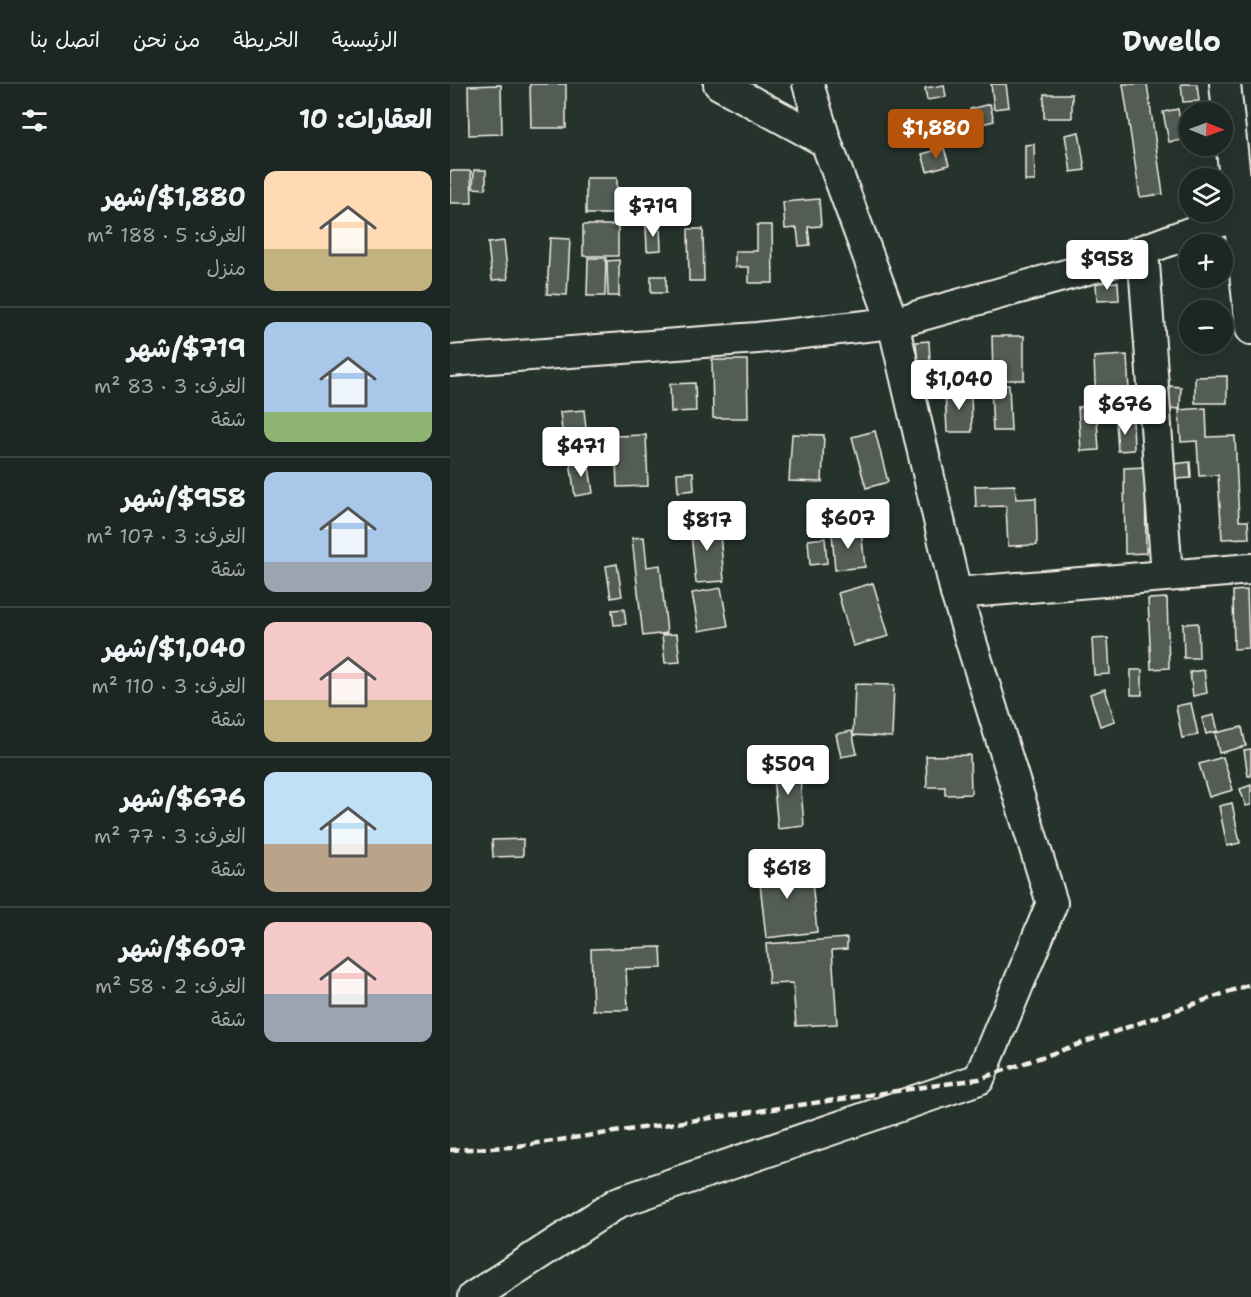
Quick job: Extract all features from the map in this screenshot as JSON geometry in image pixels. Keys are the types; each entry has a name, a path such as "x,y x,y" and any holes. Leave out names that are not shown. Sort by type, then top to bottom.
{"street":[{"path":"719,84 826,142"},
{"path":"473,1297 619,1202 979,1079 1052,903 956,593 893,323 826,142 808,84"},
{"path":"1225,84 1245,212 1251,329"},
{"path":"450,361 757,338 893,323 1109,263 1245,212"},
{"path":"1143,250 1167,575"},
{"path":"956,593 1251,569"}],"building":[{"path":"530,84 566,84 566,128 531,128"},
{"path":"991,84 1006,84 1009,107 994,109"},
{"path":"1123,84 1147,84 1163,194 1140,197"},
{"path":"1181,84 1197,84 1199,101 1183,102"},
{"path":"501,85 502,134 469,135 468,86"},
{"path":"944,85 946,97 927,100 925,88"},
{"path":"1044,94 1072,94 1072,118 1044,118"},
{"path":"990,104 994,121 974,126 970,109"},
{"path":"1178,109 1179,141 1169,142 1163,112"},
{"path":"1079,132 1085,170 1071,172 1065,135"},
{"path":"1034,144 1035,181 1025,181 1025,145"},
{"path":"944,148 949,165 927,171 922,154"},
{"path":"474,170 486,170 486,189 473,188"},
{"path":"450,171 471,171 472,203 450,203"},
{"path":"586,178 617,178 617,214 586,214"},
{"path":"819,199 821,226 808,227 810,245 799,246 797,228 785,229 783,202"},
{"path":"583,225 618,225 618,256 583,256"},
{"path":"646,225 660,225 661,250 647,251"},
{"path":"757,225 772,225 773,283 749,283 749,267 735,267 735,251 757,251"},
{"path":"688,229 703,229 704,281 689,281"},
{"path":"550,238 570,239 567,295 547,294"},
{"path":"504,241 508,279 492,280 488,243"},
{"path":"588,258 606,258 605,296 587,296"},
{"path":"619,260 619,296 608,296 607,261"},
{"path":"651,276 666,276 666,293 651,293"},
{"path":"1118,282 1119,300 1097,301 1096,283"},
{"path":"992,336 1024,336 1024,380 993,380"},
{"path":"929,341 930,363 918,363 916,342"},
{"path":"1127,355 1129,392 1107,393 1108,420 1097,420 1099,450 1081,451 1078,407 1096,406 1094,357"},
{"path":"712,360 747,360 748,418 713,418"},
{"path":"1227,376 1227,403 1195,403 1195,377"},
{"path":"695,383 696,411 671,412 670,384"},
{"path":"1009,385 1011,431 993,431 991,386"},
{"path":"1169,386 1181,387 1180,409 1168,408"},
{"path":"945,390 971,390 972,432 947,432"},
{"path":"1206,408 1207,437 1235,436 1239,521 1248,521 1249,538 1222,539 1218,475 1199,476 1197,441 1181,442 1179,410"},
{"path":"584,410 587,438 563,440 560,412"},
{"path":"1133,421 1134,450 1118,451 1116,422"},
{"path":"875,431 888,482 866,488 852,437"},
{"path":"792,434 824,435 822,482 789,481"},
{"path":"646,435 648,486 617,487 615,436"},
{"path":"588,460 593,493 575,496 570,462"},
{"path":"1190,462 1191,478 1175,479 1174,464"},
{"path":"1145,467 1146,553 1125,554 1124,468"},
{"path":"693,472 694,490 678,492 677,473"},
{"path":"1015,485 1016,499 1036,498 1037,545 1008,546 1006,506 976,507 975,486"},
{"path":"858,510 862,525 835,532 831,518"},
{"path":"719,522 724,581 696,583 690,524"},
{"path":"861,530 865,567 835,570 832,533"},
{"path":"644,537 647,567 660,565 667,633 643,636 632,538"},
{"path":"825,538 827,563 810,565 808,540"},
{"path":"617,564 622,596 611,598 606,566"},
{"path":"873,583 889,636 853,646 838,593"},
{"path":"721,588 728,626 699,631 692,593"},
{"path":"1247,590 1249,648 1234,649 1233,591"},
{"path":"1167,598 1169,668 1151,669 1148,599"},
{"path":"624,609 626,624 614,625 612,610"},
{"path":"1198,623 1199,658 1184,658 1183,624"},
{"path":"677,634 680,662 665,663 662,635"},
{"path":"1108,638 1110,674 1094,675 1092,639"},
{"path":"1131,670 1142,670 1142,695 1131,695"},
{"path":"1204,670 1207,693 1193,696 1190,672"},
{"path":"855,684 894,685 892,737 853,735"},
{"path":"1105,689 1115,721 1100,726 1090,694"},
{"path":"1191,703 1198,735 1182,738 1176,706"},
{"path":"1214,715 1218,731 1206,734 1202,718"},
{"path":"1242,727 1246,746 1219,753 1215,733"},
{"path":"852,731 857,754 841,757 836,734"},
{"path":"1251,749 1251,776 1248,776 1244,750"},
{"path":"970,755 971,794 945,795 945,787 927,787 926,756"},
{"path":"1223,757 1233,790 1209,797 1199,764"},
{"path":"799,764 804,826 778,829 772,767"},
{"path":"1251,785 1251,805 1246,806 1240,789"},
{"path":"1232,803 1240,843 1227,846 1219,806"},
{"path":"523,839 523,856 493,857 492,840"},
{"path":"793,861 794,872 811,870 817,932 766,938 758,865"},
{"path":"847,938 847,949 832,950 837,1024 796,1026 793,983 769,984 766,944"},
{"path":"661,947 662,968 626,969 628,1010 593,1010 591,949"}],"railway":[{"path":"450,1150 511,1147 979,1079 1251,984"}]}
